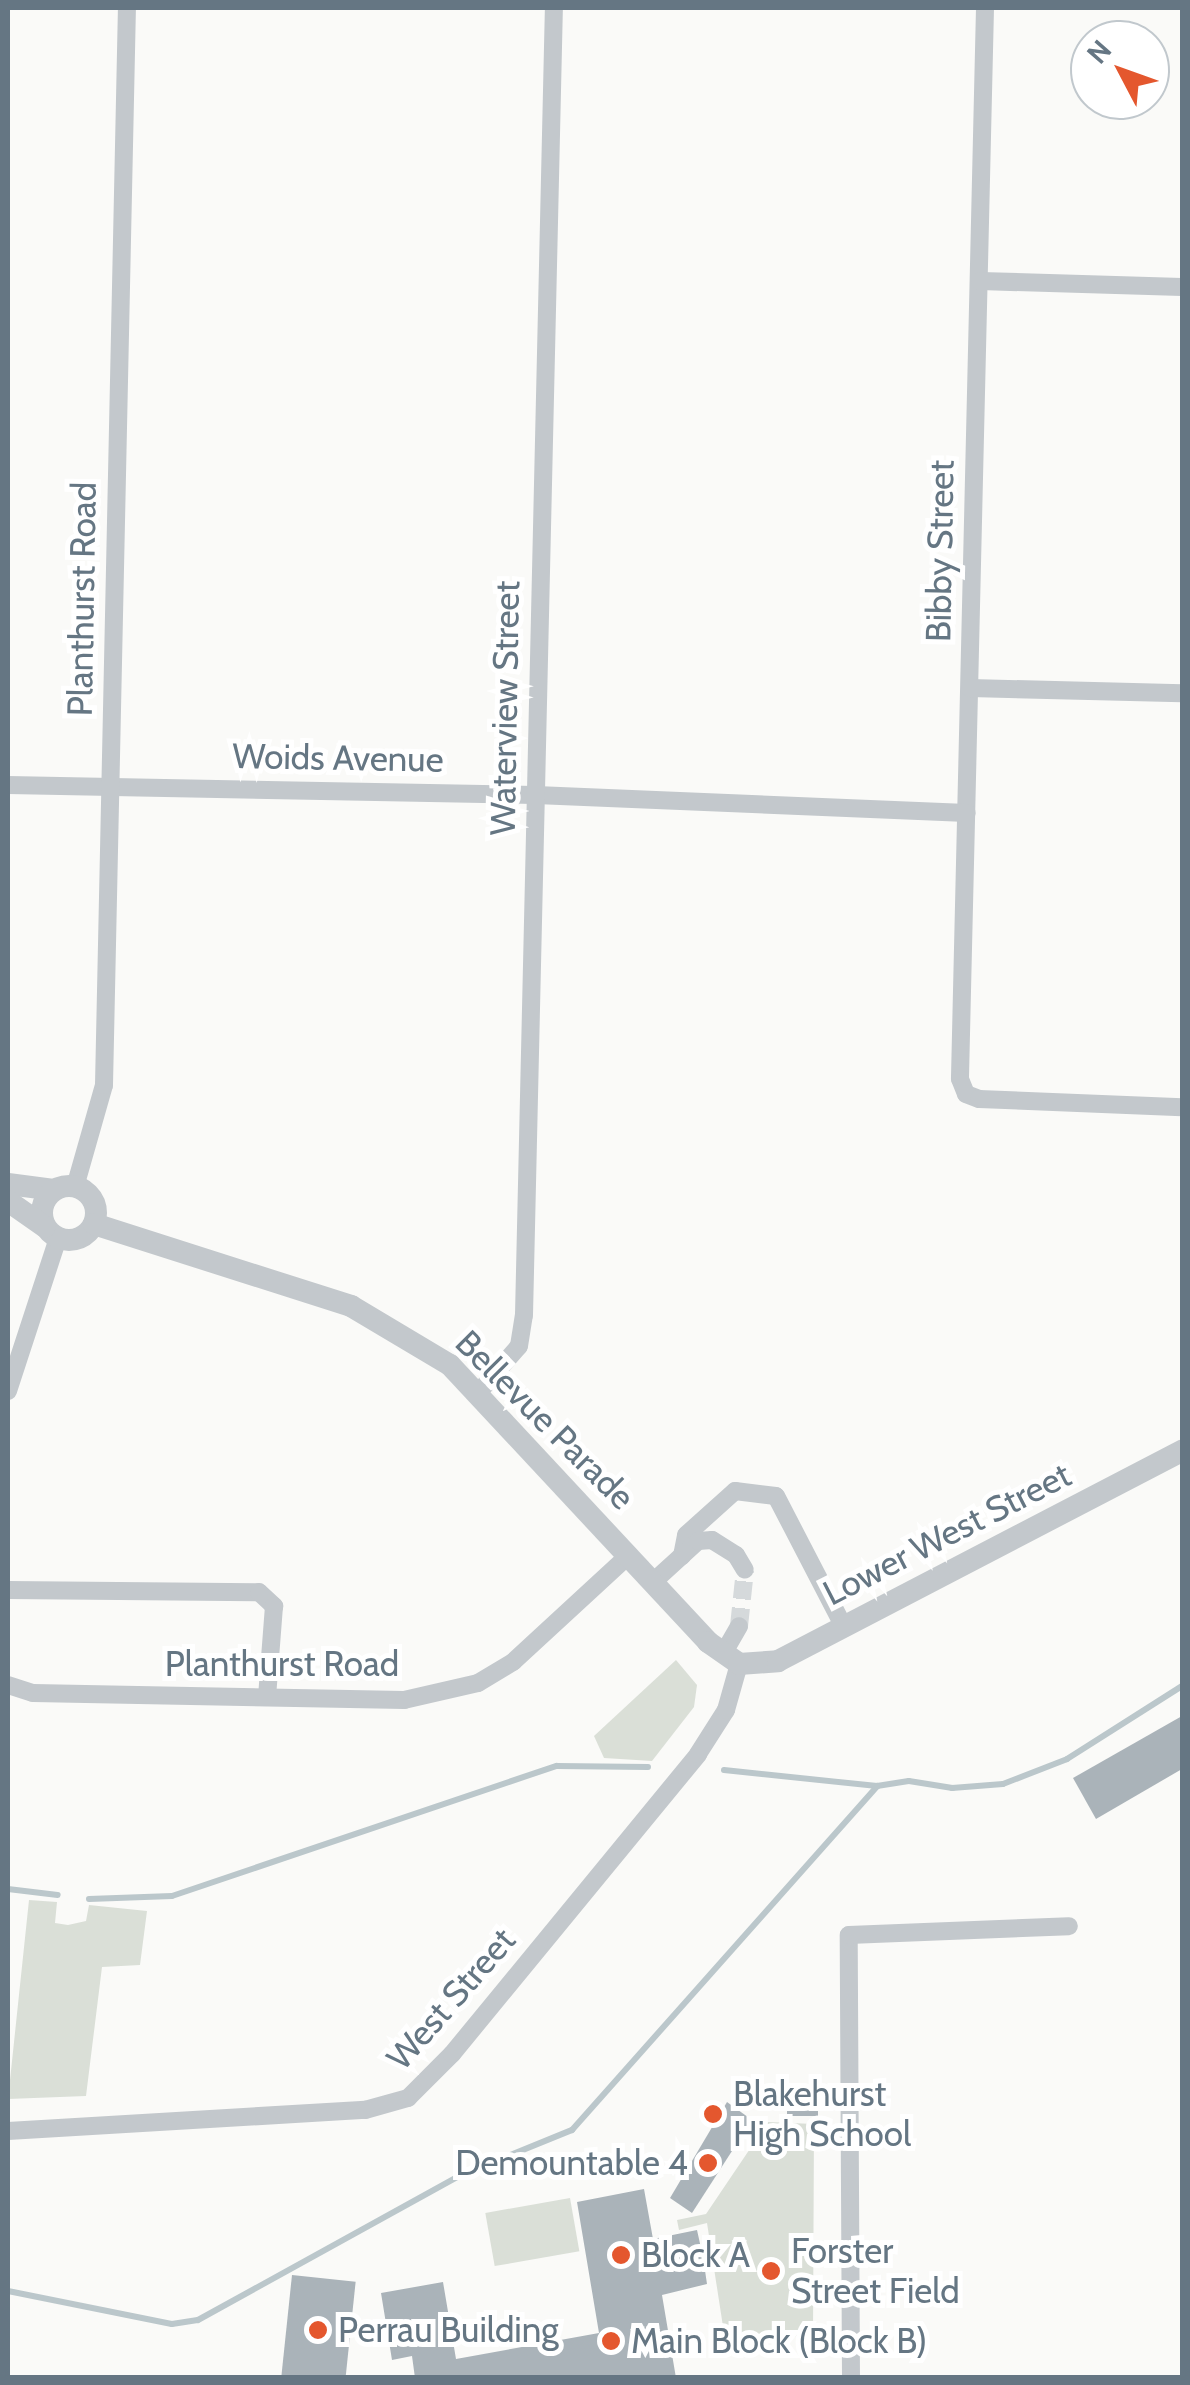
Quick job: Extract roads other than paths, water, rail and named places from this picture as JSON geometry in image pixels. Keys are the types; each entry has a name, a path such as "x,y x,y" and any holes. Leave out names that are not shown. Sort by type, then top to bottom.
{"street":[{"name":"Planthurst Road","path":"64,1189 104,1084 127,8"},
{"name":"Waterview Street","path":"478,1393 519,1346 524,1315 554,8"},
{"name":"Bibby Street","path":"985,8 959,1061 966,1094 1182,1107"},
{"path":"980,281 1182,287"},
{"path":"970,688 1182,693"},
{"name":"Woids Avenue","path":"8,785 536,794 967,813"},
{"path":"8,1184 64,1189 93,1201 94,1224 78,1239 51,1233 8,1201"},
{"path":"8,1391 51,1233 42,1206 64,1189"},
{"name":"Bellevue Parade","path":"94,1224 350,1306 450,1365 653,1582 731,1659"},
{"name":"Lower West Street","path":"731,1659 778,1661 1182,1451"},
{"path":"682,1556 686,1534 735,1492 776,1496 844,1627"},
{"path":"653,1582 698,1541 712,1540 736,1555 745,1570"},
{"name":"Planthurst Road","path":"8,1685 33,1693 404,1700 478,1683 513,1662 629,1555"},
{"path":"8,1590 259,1592 274,1606 267,1698"},
{"name":"West Street","path":"8,2131 365,2110 408,2098 452,2054 698,1754 726,1710 739,1626"},
{"path":"851,2378 849,1935 1069,1926"}],"waterway":[{"path":"724,1770 877,1786 909,1781 952,1788 1003,1784 1067,1759 1182,1686"},
{"path":"89,1899 172,1896 557,1766 648,1767"},
{"path":"8,2291 172,2324 198,2320 461,2175 572,2130 877,1786"},
{"path":"8,1889 58,1895"}],"tunnel":[{"path":"739,1626 745,1570"}],"place":[{"name":"Blakehurst High School","path":"713,2114"},
{"name":"Demountable 4","path":"708,2163"},
{"name":"Block A","path":"621,2255"},
{"name":"Forster Street Field","path":"771,2271"},
{"name":"Perrau Building","path":"318,2330"},
{"name":"Main Block (Block B)","path":"611,2341"}]}
